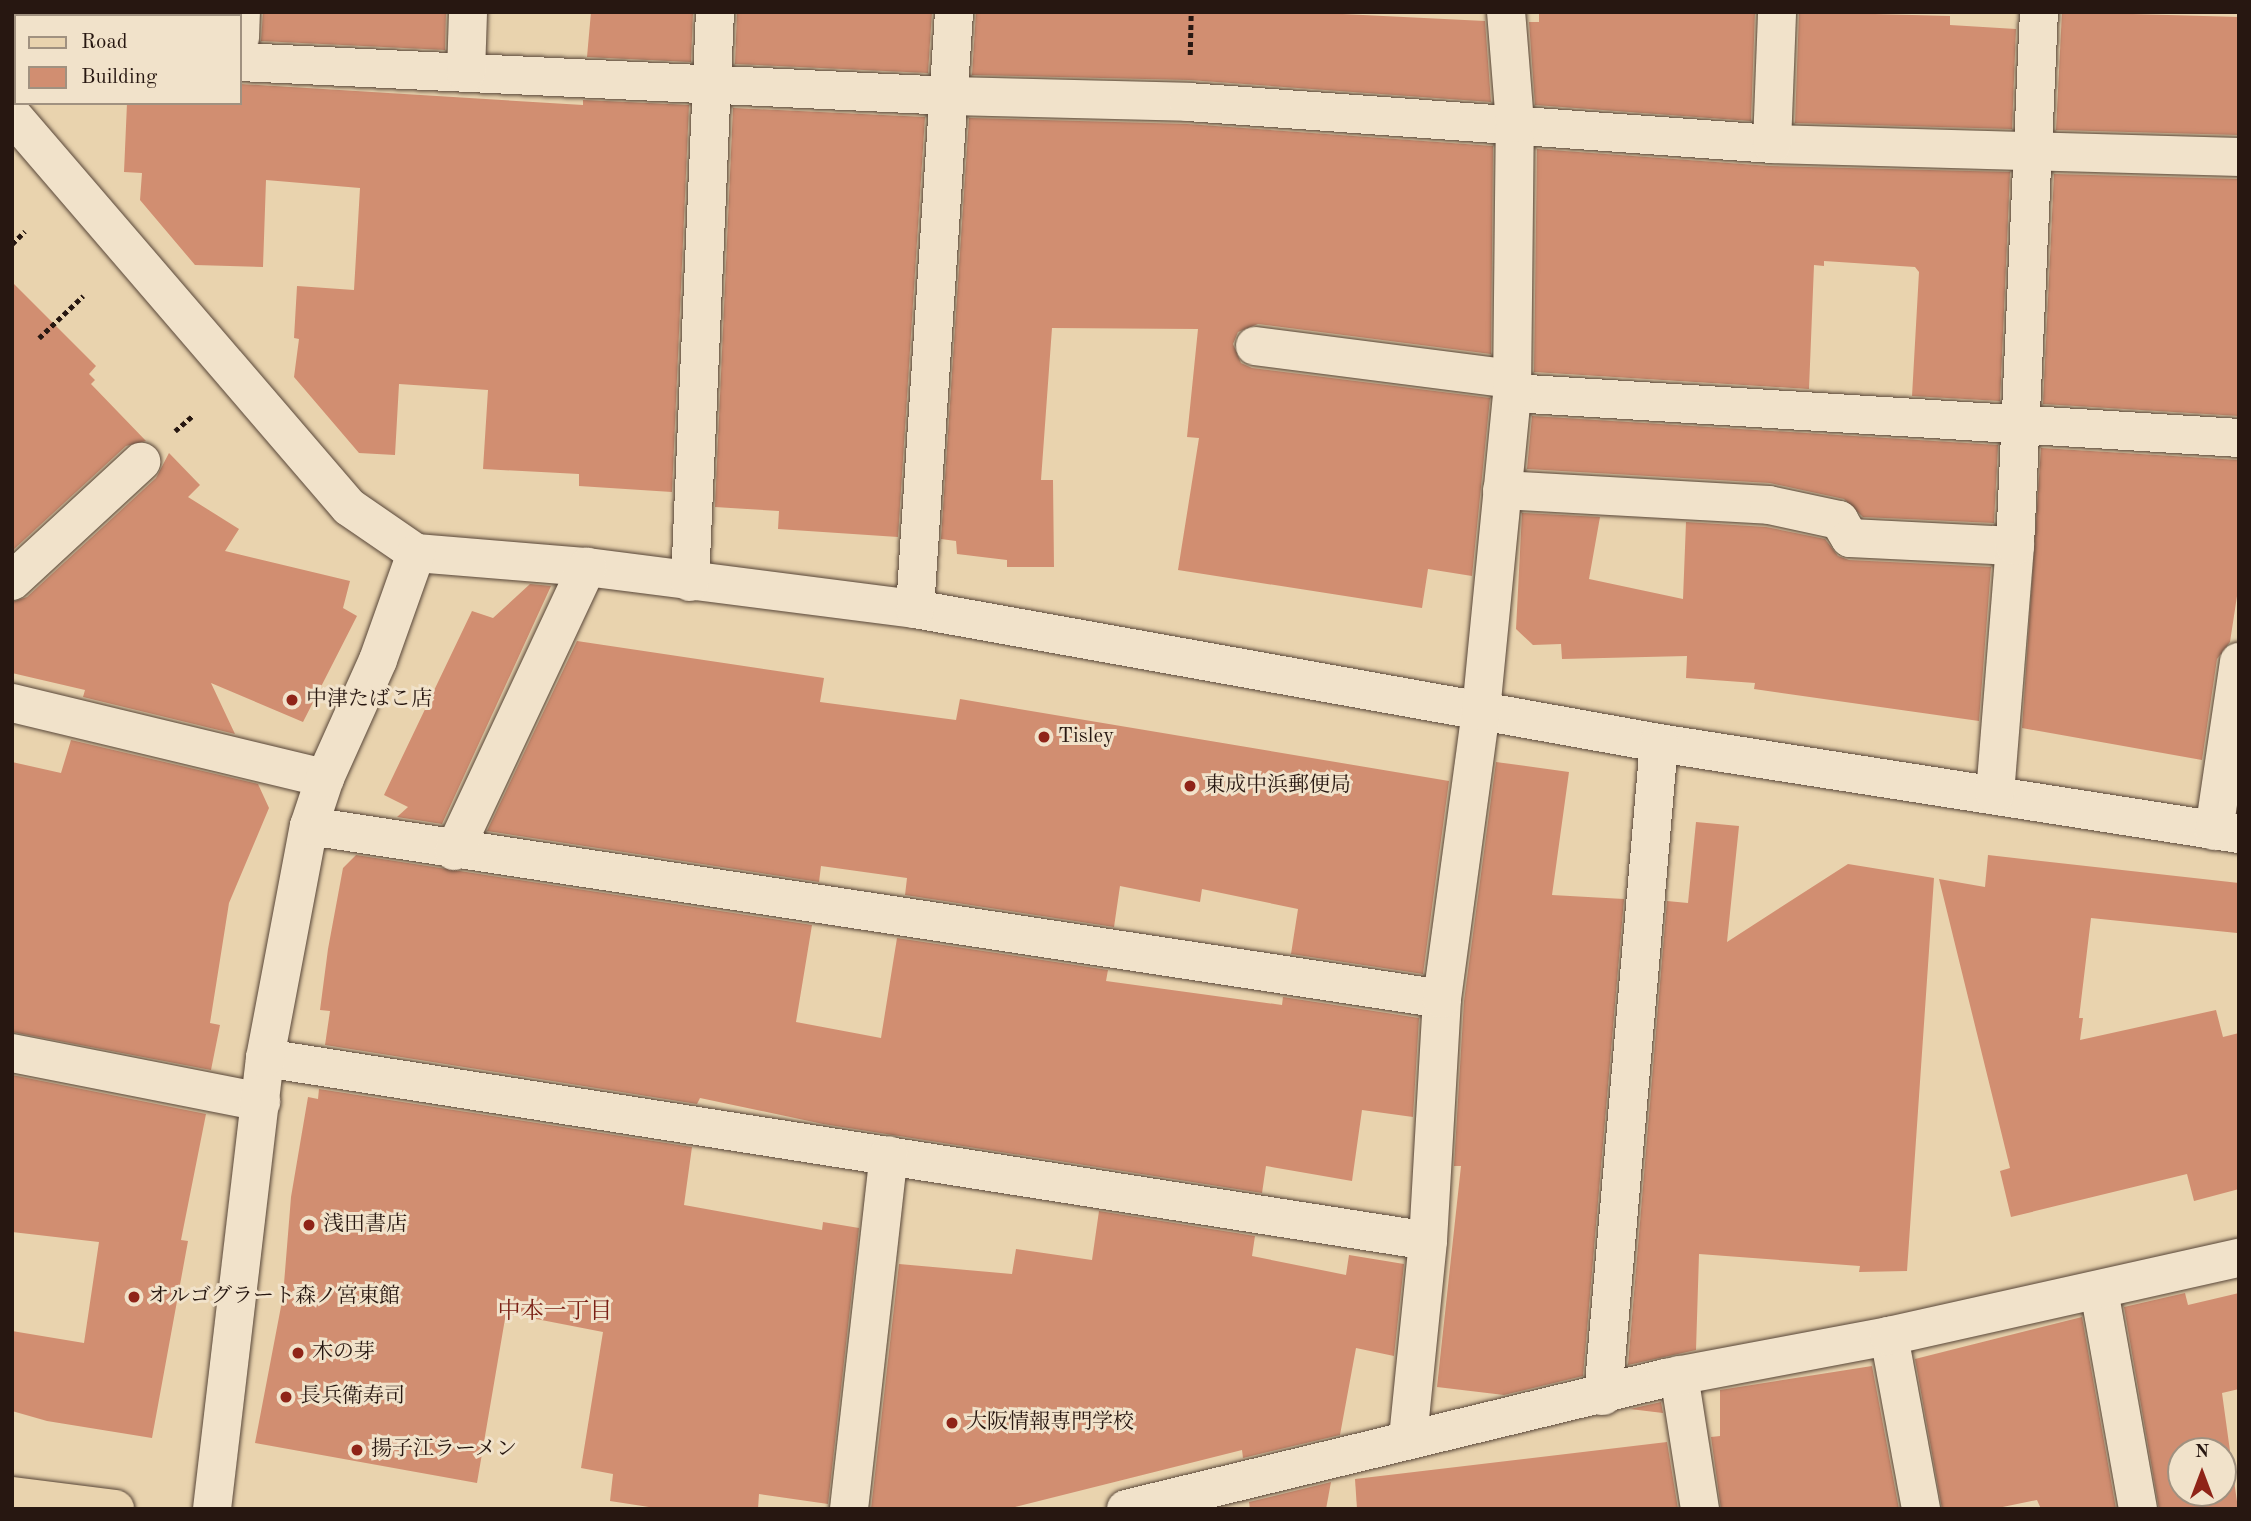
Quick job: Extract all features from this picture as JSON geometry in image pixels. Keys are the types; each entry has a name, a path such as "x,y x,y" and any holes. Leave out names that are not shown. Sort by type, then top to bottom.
{"main road":[{"path":"12,1496 116,1509"}],"street":[{"path":"466,73 468,12"},
{"path":"690,582 715,12"},
{"path":"915,609 954,12"},
{"path":"1408,1438 1429,1241 1441,999 1481,711 1512,386 1516,123 1506,12"},
{"path":"1772,144 1777,12"},
{"path":"1995,794 2015,546 2039,12"},
{"path":"242,62 713,81 950,96 1188,102 1516,123 1772,144 2239,157"},
{"path":"12,115 349,507 416,553 587,566 690,582 915,609 1659,743 2226,832 2239,662"},
{"path":"1255,346 1512,386 2019,426 2239,438"},
{"path":"12,582 141,462"},
{"path":"1502,490 1769,505 1839,520 1850,538 2015,546"},
{"path":"212,1509 265,1058 309,827 325,778 378,660 416,553"},
{"path":"454,851 587,566"},
{"path":"12,703 325,778"},
{"path":"1603,1396 1659,743"},
{"path":"309,827 454,851 668,878 1185,962 1441,999"},
{"path":"12,1053 261,1102"},
{"path":"265,1058 1429,1241"},
{"path":"849,1509 889,1155"},
{"path":"1126,1509 1408,1438 1603,1396 1679,1375 1889,1336 2239,1258"},
{"path":"2099,1290 2138,1509"},
{"path":"1889,1336 1921,1509"},
{"path":"1679,1375 1700,1509"}],"path":[{"path":"12,244 25,231"},
{"path":"39,338 83,296"}],"building":[{"path":"263,12 446,12 445,50 261,41"},
{"path":"591,12 693,12 691,62 587,57"},
{"path":"737,12 932,12 928,73 735,64"},
{"path":"976,12 1302,12 1485,21 1491,102 1189,80 972,75"},
{"path":"1539,12 1755,12 1751,121 1535,105 1529,22 1539,22"},
{"path":"1799,12 1950,16 1950,25 2016,29 2012,129 1795,123"},
{"path":"2062,12 2239,17 2239,135 2056,130"},
{"path":"242,84 583,105 583,100 689,105 672,492 579,486 579,474 483,469 488,390 399,384 395,455 359,453 294,377 299,339 294,338 297,286 354,290 360,188 266,180 263,267 195,265 140,200 142,173 124,172 127,105 242,105"},
{"path":"733,108 925,117 898,537 778,529 779,511 715,507"},
{"path":"969,118 1187,124 1493,146 1491,354 1258,324 1238,332 1233,344 1241,363 1252,368 1490,398 1472,576 1428,569 1422,608 1178,570 1199,438 1187,437 1198,329 1052,328 1041,480 1053,480 1054,567 1007,567 1007,560 957,554 956,541 941,539"},
{"path":"1537,149 1770,166 2010,172 2000,401 1912,396 1919,272 1915,267 1824,261 1824,266 1814,265 1809,389 1534,372"},
{"path":"2054,174 2239,179 2239,416 2043,404"},
{"path":"12,282 96,366 89,374 95,380 91,384 146,441 126,446 12,551"},
{"path":"1532,416 1998,445 1994,523 1863,517 1844,499 1770,483 1527,469"},
{"path":"2041,448 2239,460 2239,583 2230,642 2217,659 2202,760 2022,728"},
{"path":"169,453 200,485 188,497 239,529 225,551 350,581 343,608 357,616 303,722 211,683 235,734 83,697 85,690 12,673 12,602 27,597 156,478"},
{"path":"1522,513 1600,517 1589,579 1683,599 1686,522 1766,527 1825,539 1838,556 1849,560 1991,567 1979,721 1754,689 1755,683 1686,678 1687,656 1562,659 1561,644 1533,645 1516,629"},
{"path":"530,584 551,586 442,824 397,817 408,807 384,795 472,611 493,618"},
{"path":"577,641 824,678 820,702 956,720 960,699 1449,781 1423,974 1291,954 1298,909 1202,889 1200,902 1120,886 1114,927 905,895 907,878 821,866 819,882 487,831"},
{"path":"71,740 258,784 269,808 229,903 210,1023 220,1025 211,1070 12,1032 12,762 61,773"},
{"path":"1496,762 1569,772 1552,895 1624,899 1583,1376 1504,1395 1437,1387 1461,1166 1454,1166 1464,1001"},
{"path":"1696,822 1739,826 1727,942 1848,864 1934,878 1907,1271 1859,1272 1860,1266 1699,1254 1696,1350 1628,1365 1667,901 1688,903"},
{"path":"356,855 812,925 796,1022 881,1038 897,938 1108,970 1106,981 1282,1005 1283,997 1419,1018 1413,1117 1362,1110 1352,1181 1266,1166 1262,1193 823,1124 700,1098 697,1104 325,1045 330,1011 320,1010 328,949 343,868"},
{"path":"1988,855 2239,883 2237,933 2091,918 2079,1018 2083,1018 2080,1040 2216,1010 2223,1037 2239,1033 2239,1189 2194,1201 2187,1174 2011,1217 2000,1171 2010,1168 1939,879 1985,887"},
{"path":"12,1075 206,1114 181,1240 188,1241 152,1438 47,1421 12,1411 12,1331 84,1343 99,1242 12,1232"},
{"path":"319,1089 692,1147 684,1205 822,1230 823,1222 859,1228 828,1504 759,1494 758,1509 662,1509 610,1501 613,1474 581,1468 603,1332 506,1313 477,1483 255,1443 283,1296 291,1197 308,1097 318,1099"},
{"path":"1099,1211 1255,1236 1252,1256 1346,1275 1349,1255 1404,1264 1394,1356 1356,1348 1340,1435 1243,1458 1242,1450 1007,1509 871,1509 899,1264 1012,1274 1016,1249 1092,1260"},
{"path":"2185,1293 2188,1305 2239,1293 2239,1389 2222,1393 2228,1437 2167,1437 2167,1507 2237,1507 2237,1502 2238,1509 2159,1509 2124,1307"},
{"path":"2082,1317 2116,1509 2041,1509 2037,1500 1993,1509 1942,1509 1915,1359"},
{"path":"1872,1366 1899,1509 1721,1509 1711,1437 1720,1436 1720,1390"},
{"path":"1661,1402 1663,1413 1630,1409"},
{"path":"1667,1442 1678,1509 1357,1509 1355,1479"},
{"path":"1331,1482 1326,1509 1250,1509 1249,1502"}],"place":[{"name":"中津たばこ店","path":"292,700"},
{"name":"Tisley","path":"1044,737"},
{"name":"東成中浜郵便局","path":"1190,786"},
{"name":"浅田書店","path":"309,1225"},
{"name":"オルゴグラート森ノ宮東館","path":"134,1297"},
{"name":"木の芽","path":"298,1353"},
{"name":"長兵衛寿司","path":"286,1397"},
{"name":"大阪情報専門学校","path":"952,1423"},
{"name":"揚子江ラーメン","path":"357,1450"}],"district":[{"name":"中本一丁目","path":"555,1312"}]}
